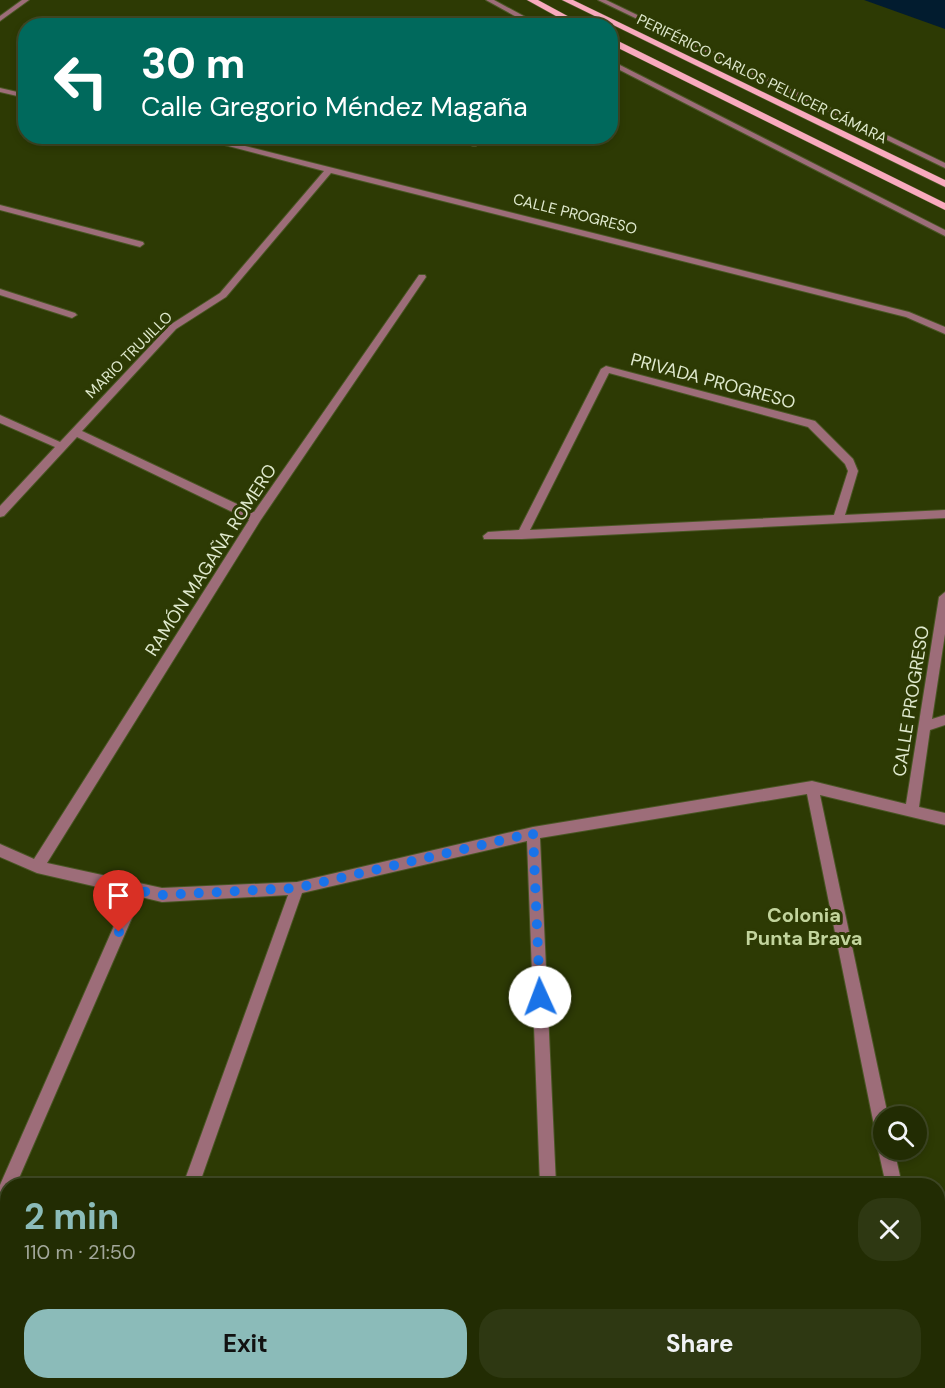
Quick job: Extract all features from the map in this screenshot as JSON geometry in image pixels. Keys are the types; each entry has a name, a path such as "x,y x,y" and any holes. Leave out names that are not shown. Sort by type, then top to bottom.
{"main road":[{"path":"531,0 566,18"},
{"name":"PERIFÉRICO CARLOS PELLICER CÁMARA","path":"566,0 603,18"},
{"name":"PERIFÉRICO CARLOS PELLICER CÁMARA","path":"618,25 945,184"},
{"name":"PERIFÉRICO CARLOS PELLICER CÁMARA","path":"618,44 945,207"}],"street":[{"path":"0,19 26,0"},
{"path":"489,0 524,18"},
{"path":"601,0 945,166"},
{"path":"618,66 945,233"},
{"path":"0,90 18,94"},
{"name":"CALLE PROGRESO","path":"227,144 909,315 945,332"},
{"name":"MARIO TRUJILLO","path":"0,513 173,327 223,295 330,169"},
{"path":"0,207 140,244"},
{"name":"RAMÓN MAGAÑA ROMERO","path":"38,867 256,518 422,278"},
{"path":"0,292 72,315"},
{"name":"PRIVADA PROGRESO","path":"522,535 606,369 811,424 849,462 853,471 838,519"},
{"path":"0,419 62,446"},
{"path":"75,432 256,518"},
{"path":"488,536 945,514"},
{"name":"CALLE PROGRESO","path":"912,809 945,597"},
{"path":"925,726 945,720"},
{"path":"0,850 38,867 162,895 297,888 533,833 812,787 912,809 945,819"},
{"path":"812,787 878,1106"},
{"path":"533,833 548,1178"},
{"path":"193,1178 297,888"},
{"path":"11,1178 137,890"},
{"path":"888,1160 892,1178"}],"water":[{"path":"864,0 945,0 945,29"}],"district":[{"name":"Colonia Punta Brava","path":"804,926"}],"route":[{"path":"119,932 137,890 162,895 297,888 533,833 540,997"}]}
